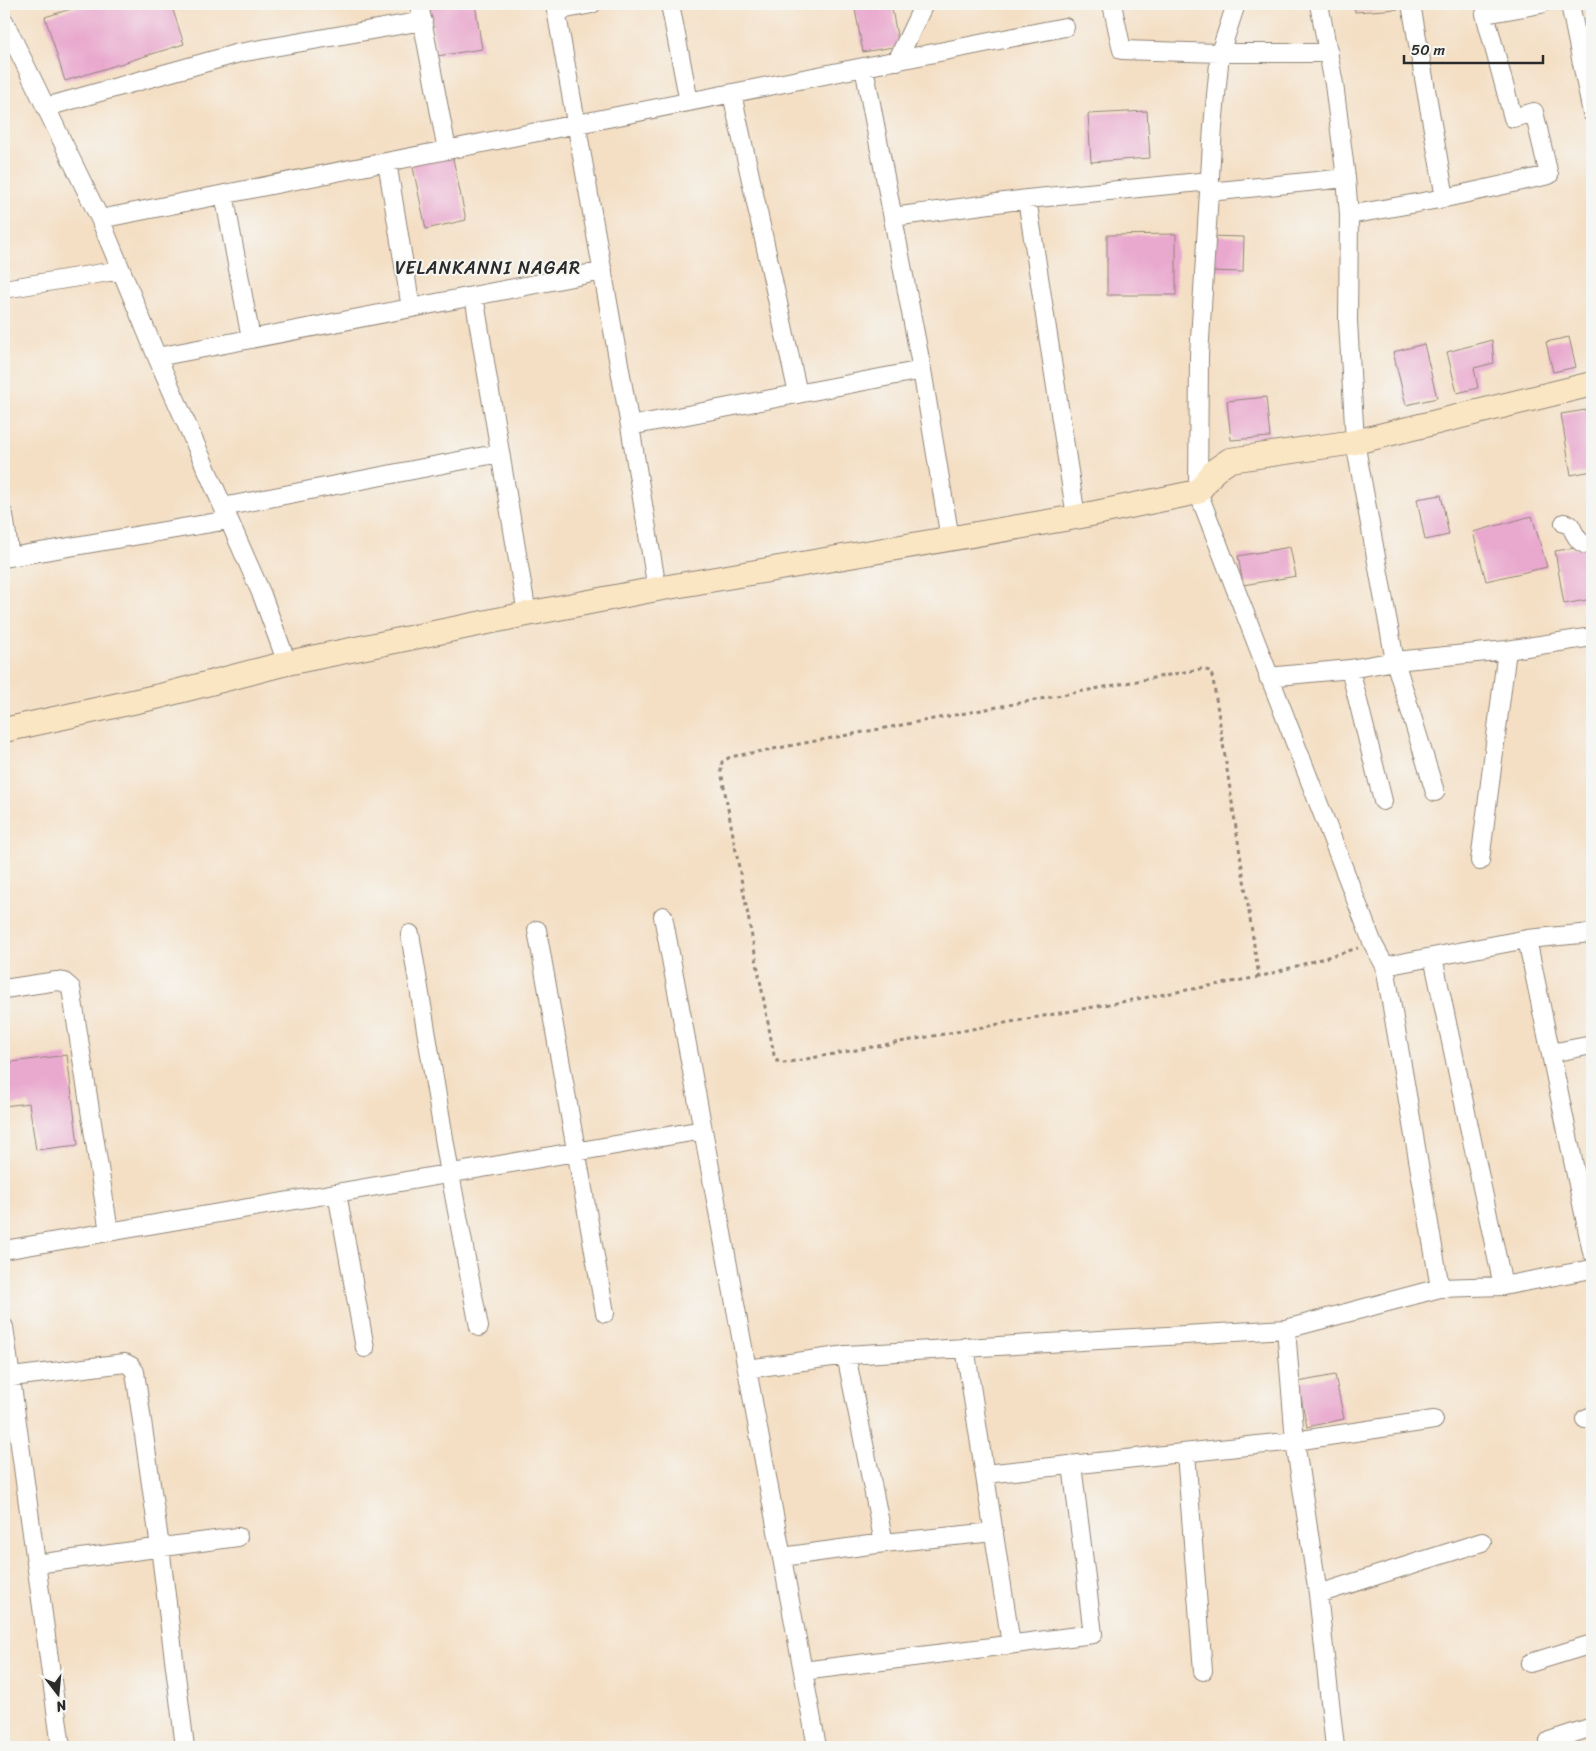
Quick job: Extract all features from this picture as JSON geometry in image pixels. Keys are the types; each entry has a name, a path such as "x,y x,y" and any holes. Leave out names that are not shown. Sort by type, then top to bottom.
{"main road":[{"path":"4,730 160,696 287,663 527,614 657,589 1076,517 1198,492 1214,470 1230,460 1355,442 1592,384"}],"street":[{"path":"419,4 446,150"},
{"path":"592,4 555,7 630,426 657,589"},
{"path":"670,4 689,102"},
{"path":"897,61 924,4"},
{"path":"1112,4 1122,50 1220,53 1329,53"},
{"path":"1236,4 1220,53 1209,186 1198,356 1198,492 1373,944 1385,966 1440,1288"},
{"path":"1319,4 1329,53 1346,178 1349,215 1348,320 1355,442 1395,660 1435,792"},
{"path":"1411,4 1444,198"},
{"path":"1349,215 1444,198 1549,175 1534,112 1513,118 1485,14 1541,4"},
{"path":"1570,4 1592,113"},
{"path":"4,21 100,219 157,357 262,596 287,663"},
{"path":"46,107 239,53 423,22"},
{"path":"100,219 1066,27"},
{"path":"864,68 922,370 950,539"},
{"path":"732,94 798,394"},
{"path":"387,162 411,308"},
{"path":"893,217 1027,199 1346,178"},
{"path":"224,194 251,339"},
{"path":"1027,199 1076,517"},
{"path":"4,289 121,270"},
{"path":"157,357 602,271"},
{"path":"474,296 527,614"},
{"path":"630,426 922,370"},
{"path":"4,515 7,558 226,514 500,454"},
{"path":"1564,523 1570,525 1576,538 1588,546 1592,545"},
{"path":"1268,676 1350,669 1395,660 1507,650 1592,637"},
{"path":"1480,861 1507,650"},
{"path":"1350,669 1383,801"},
{"path":"663,916 817,1747"},
{"path":"537,930 605,1314"},
{"path":"1385,966 1527,939 1592,933"},
{"path":"410,934 450,1174 480,1327"},
{"path":"1527,939 1592,1252"},
{"path":"1433,957 1503,1286"},
{"path":"4,989 57,980 64,982 71,988 109,1232"},
{"path":"1551,1053 1592,1045"},
{"path":"4,1250 703,1130"},
{"path":"337,1193 365,1348"},
{"path":"747,1369 846,1355 1286,1329 1440,1288 1503,1286 1592,1269"},
{"path":"4,1327 7,1378 36,1564 61,1747"},
{"path":"1286,1329 1295,1441 1318,1594 1335,1747"},
{"path":"965,1348 1011,1644"},
{"path":"846,1355 884,1542"},
{"path":"7,1378 125,1363 132,1366 137,1379 185,1747"},
{"path":"985,1474 1295,1441 1434,1420"},
{"path":"1186,1453 1203,1671"},
{"path":"803,1670 1093,1634 1072,1465"},
{"path":"782,1557 884,1542 994,1532"},
{"path":"36,1564 238,1537"},
{"path":"1318,1594 1482,1542"},
{"path":"1530,1663 1592,1644"},
{"path":"1549,1741 1592,1727"}],"path":[{"path":"1259,977 1213,679 1210,670 1191,670 730,756 722,762 721,771 774,1055 777,1061 784,1063 1259,977 1373,944"}],"building":[{"path":"87,4 171,4 184,44 65,81 45,17"},
{"path":"429,4 475,4 482,49 437,56"},
{"path":"854,4 891,4 899,46 863,52"},
{"path":"1354,4 1398,4 1399,9 1355,12"},
{"path":"1147,111 1150,158 1091,162 1088,114"},
{"path":"452,154 466,220 426,229 412,163"},
{"path":"1176,234 1176,295 1107,295 1107,235"},
{"path":"1207,236 1244,237 1243,272 1206,271"},
{"path":"1569,337 1576,367 1553,372 1546,342"},
{"path":"1492,340 1494,363 1474,368 1478,388 1457,393 1447,352"},
{"path":"1424,344 1437,398 1406,405 1393,352"},
{"path":"1266,397 1270,437 1231,440 1227,401"},
{"path":"1592,409 1592,471 1571,475 1561,414"},
{"path":"1441,495 1449,535 1425,540 1417,499"},
{"path":"1532,516 1547,567 1486,581 1473,532"},
{"path":"1588,546 1592,569 1592,599 1564,604 1555,551"},
{"path":"1290,547 1296,576 1243,585 1238,556"},
{"path":"67,1055 78,1145 36,1150 29,1103 4,1106 4,1063"},
{"path":"1335,1375 1344,1419 1307,1427 1298,1382"}],"district":[{"name":"VELANKANNI NAGAR","path":"488,268"}]}
